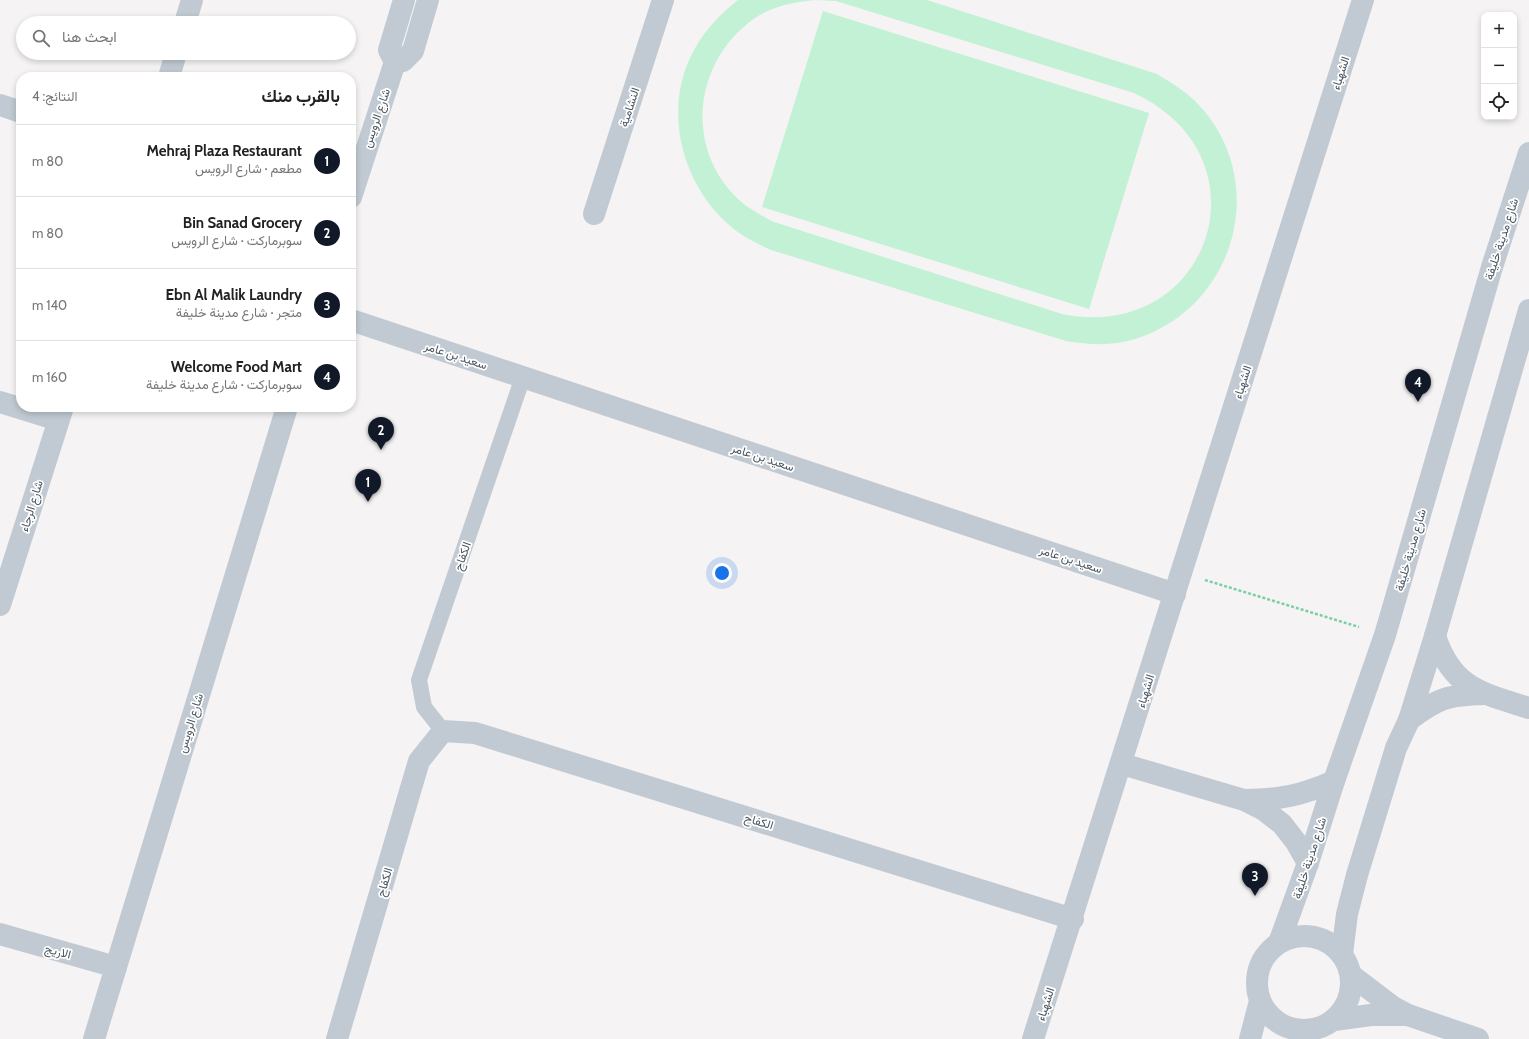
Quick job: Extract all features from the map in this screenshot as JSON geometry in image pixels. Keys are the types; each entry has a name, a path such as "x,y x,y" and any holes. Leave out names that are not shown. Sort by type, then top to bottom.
{"street":[{"path":"187,16 192,0"},
{"path":"404,0 389,50 395,62 403,61 413,51 428,0"},
{"name":"النشامية","path":"594,214 663,0"},
{"name":"الشهباء","path":"1033,1039 1122,764 1363,0"},
{"path":"171,72 174,60"},
{"name":"شارع الرويس","path":"356,163 360,135 395,62"},
{"path":"0,105 16,110"},
{"name":"شارع مدينة خليفة","path":"1279,943 1308,863 1334,782 1385,635 1492,267 1529,153"},
{"path":"1342,954 1347,914 1357,875 1396,748 1408,720 1435,636 1529,310"},
{"name":"سعيد بن عامر","path":"356,322 1175,594"},
{"path":"0,402 16,405"},
{"name":"شارع الرويس","path":"94,1039 285,412"},
{"name":"شارع الرجاء","path":"0,605 61,413"},
{"path":"1435,636 1441,654 1452,671 1467,685 1484,694 1529,708"},
{"path":"1408,720 1430,704 1457,695 1484,694"},
{"name":"الكفاح","path":"337,1039 419,761 443,731 475,733 1072,919"},
{"path":"1122,764 1244,800 1264,810 1282,824 1296,842 1308,863"},
{"path":"1244,800 1289,797 1311,792 1334,782"},
{"name":"الاريج","path":"0,934 116,967"},
{"path":"1320,1030 1343,1011 1349,1000 1351,975 1348,964 1342,954 1334,946 1324,940 1312,936 1289,938 1279,943 1269,951 1261,962 1257,975 1257,988 1260,1001 1269,1015 1283,1025 1299,1030 1320,1030 1371,1015 1408,1015"},
{"path":"1351,975 1379,997 1408,1015 1478,1039"},
{"path":"1250,1039 1260,1001"}],"lane":[{"name":"الكفاح","path":"443,731 424,707 419,680 523,377"}],"path":[{"path":"1182,573 1385,635"}],"green space":[{"path":"738,0 815,0 927,0 1157,74 1194,100 1218,131 1232,165 1237,201 1232,236 1219,269 1199,299 1170,323 1135,339 1110,344 1093,344 1066,341 771,250 749,239 729,225 712,208 699,188 688,166 678,120 679,96 684,72 694,50 708,29 731,5","holes":["815,0 836,1 1134,93 1177,122 1202,159 1211,199 1205,239 1186,274 1155,301 1113,316 1062,314 774,222 739,200 721,179 709,156 703,131 703,105 708,80 719,57 735,36 755,18 769,10 792,3"]},
{"path":"823,11 1149,113 1089,309 762,207"}],"place":[{"name":"Welcome Food Mart","path":"1418,402"},
{"name":"Bin Sanad Grocery","path":"381,450"},
{"name":"Mehraj Plaza Restaurant","path":"368,502"},
{"name":"Ebn Al Malik Laundry","path":"1255,896"}]}
